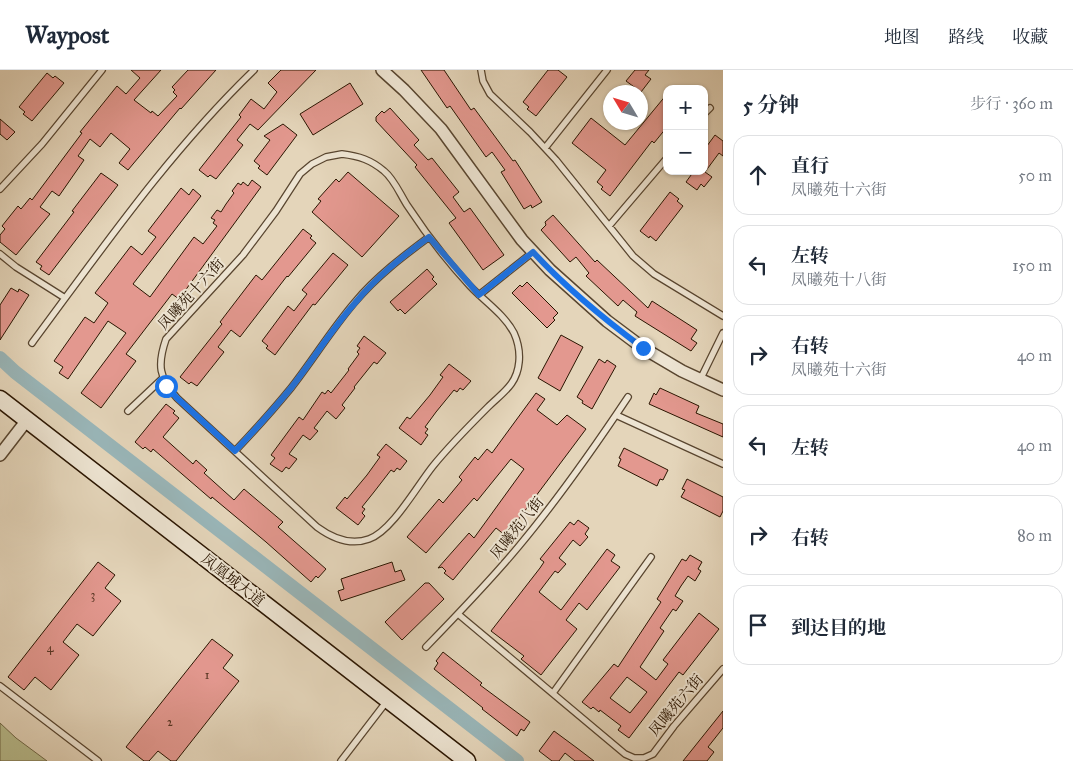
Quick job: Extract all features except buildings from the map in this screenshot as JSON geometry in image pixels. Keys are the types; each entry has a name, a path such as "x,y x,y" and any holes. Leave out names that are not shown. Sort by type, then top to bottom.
{"main road":[{"name":"凤凰城大道","path":"0,399 467,761"}],"street":[{"path":"382,70 441,129 522,240 550,270 607,321 643,348 682,371 723,390"},
{"path":"0,455 27,420"}],"lane":[{"path":"0,189 42,144 102,70"},
{"path":"32,343 175,155 254,70"},
{"path":"481,70 483,81 490,94 545,148 576,184 632,256 654,274 723,316"},
{"path":"545,148 607,70"},
{"name":"凤曦苑十六街","path":"342,154 358,156 373,162 386,172 429,237 479,295 505,320 514,333 519,348 519,364 514,380 505,393 452,443 416,487 393,522 382,532 369,539 356,542 341,540 328,535 177,398 166,386 160,371 160,354 166,339 243,255 276,211 300,174 312,164 326,157 342,154"},
{"path":"609,226 663,163"},
{"path":"235,451 291,388 334,327 355,302 384,273 429,237"},
{"path":"479,295 533,252"},
{"path":"0,254 16,267 65,298"},
{"path":"700,380 723,333"},
{"path":"128,411 163,378"},
{"name":"凤曦苑八街","path":"426,647 514,552 548,510 628,397"},
{"path":"616,415 723,464"},
{"path":"553,693 652,557"},
{"name":"凤曦苑六街","path":"458,614 625,754 634,758 644,758 653,754 674,726 723,669"},
{"path":"0,686 98,761"},
{"path":"341,761 388,700"}],"green space":[{"path":"0,723 16,738 47,761 0,761"}],"waterway":[{"path":"0,358 15,372 517,761"}],"route":[{"path":"166,386 235,451 291,388 334,327 355,302 403,256 429,237 479,295 533,252 550,270 607,321 643,348"}]}
